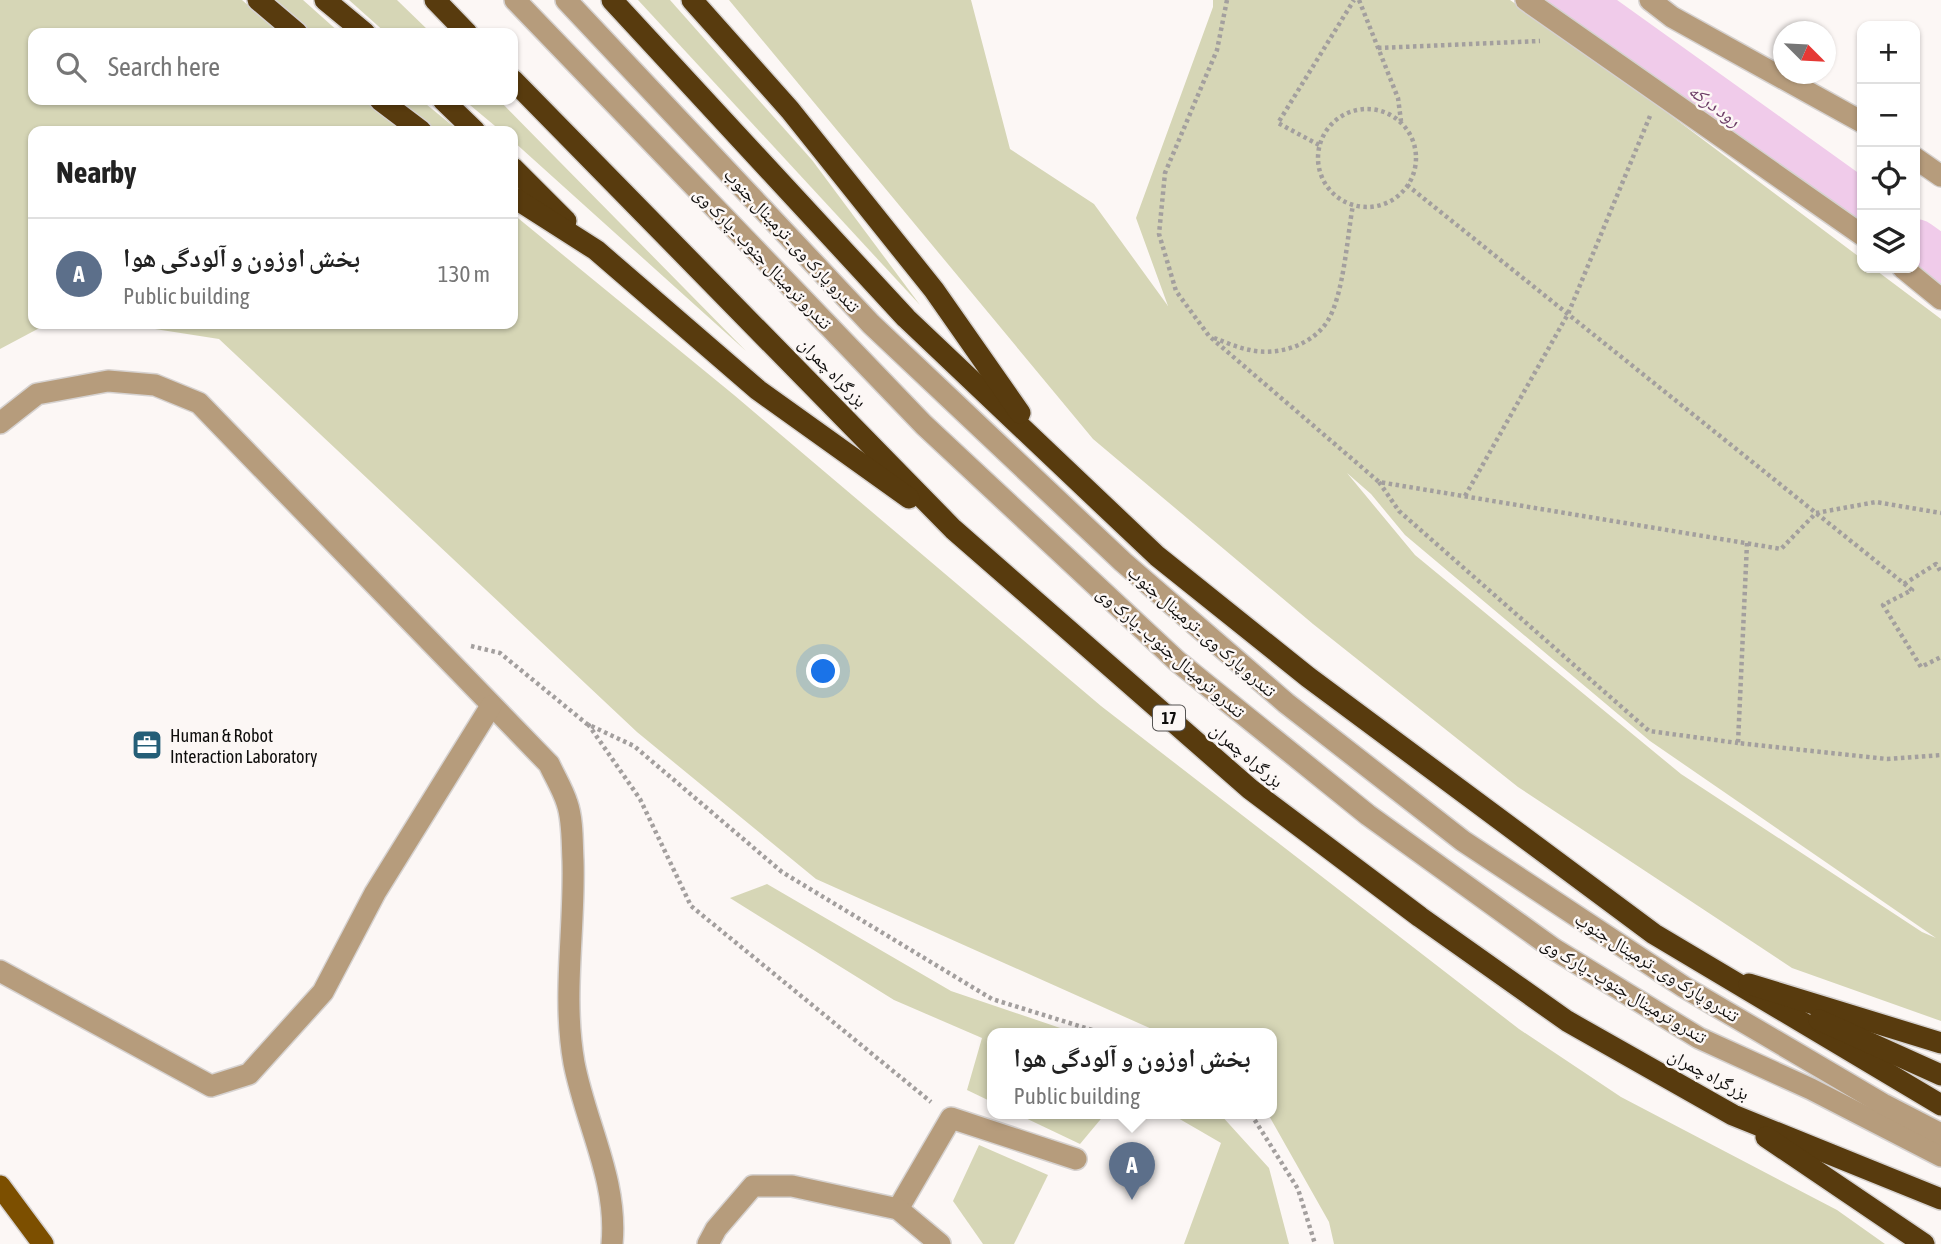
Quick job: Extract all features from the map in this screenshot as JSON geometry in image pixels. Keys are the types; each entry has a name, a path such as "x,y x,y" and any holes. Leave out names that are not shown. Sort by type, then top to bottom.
{"highway":[{"path":"258,0 291,28"},
{"path":"326,0 359,28"},
{"path":"435,0 462,28"},
{"path":"612,0 906,318 1157,556 1308,677 1560,867 1654,934 1715,973 1941,1105"},
{"path":"692,0 790,110 926,280 1045,449"},
{"name":"بزرگراه چمران","path":"518,85 953,529 1250,789 1420,917 1567,1021 1733,1115 1941,1199"},
{"path":"387,105 414,126"},
{"path":"448,105 470,126"},
{"path":"518,173 596,250 758,390 953,529"},
{"path":"518,200 596,250"},
{"path":"1715,973 1941,1043"},
{"path":"1715,973 1941,1075"},
{"path":"1733,1115 1924,1244"},
{"path":"1901,1229 1918,1244"}],"main road":[{"path":"0,1186 43,1244"}],"street":[{"name":"تندرو ترمینال جنوب ـ پارک وی","path":"515,0 924,425 1188,670 1368,815 1554,950 1699,1038 1811,1089 1941,1156"},
{"name":"تندرو پارک وی ـ ترمینال جنوب","path":"566,0 871,324 1123,562 1286,703 1463,841 1672,979 1883,1104 1941,1134"},
{"path":"1526,0 1857,231"},
{"path":"1650,0 1672,17 1857,119"},
{"path":"1920,161 1941,176"},
{"path":"1909,273 1941,299"},
{"path":"0,423 37,394 108,381 155,385 199,402 549,764 568,803 574,895 568,979 569,1025 586,1111 604,1160 614,1219 612,1244"},
{"path":"0,971 211,1086 249,1074 323,992 375,893 491,706"},
{"path":"898,1209 951,1118 1076,1158"},
{"path":"708,1244 716,1229 754,1186 792,1186 898,1209 940,1244"}],"path":[{"path":"1227,0 1217,50 1165,173 1159,234 1176,291 1209,336 1379,482 1399,511 1649,731 1887,759 1941,755"},
{"path":"1357,0 1398,98 1401,122"},
{"path":"1319,145 1278,122 1357,0"},
{"path":"1378,48 1583,40"},
{"path":"1465,496 1569,314 1659,92"},
{"path":"1370,109 1387,113 1401,122 1411,136 1416,152 1414,170 1407,185 1396,197 1382,204 1353,205 1339,198 1324,182 1318,160 1319,145 1332,124 1354,110 1370,109"},
{"path":"1407,185 1912,590 1883,605 1921,667 1941,657"},
{"path":"1209,336 1252,351 1291,350 1327,322 1337,296 1353,205"},
{"path":"1379,482 1781,549 1816,513 1876,502 1941,513"},
{"path":"1738,743 1747,543"},
{"path":"1905,584 1936,564 1941,572"},
{"path":"423,634 500,653 587,724 634,746 782,872 992,999 1086,1028"},
{"path":"587,724 640,799 691,906 951,1118"},
{"path":"1254,1119 1298,1189 1315,1244"}],"green space":[{"path":"0,0 242,0 274,28 28,28 28,105 372,105 399,126 28,126 28,329 38,329 0,349"},
{"path":"271,0 303,0 334,28 304,28"},
{"path":"349,0 397,0 426,28 380,28"},
{"path":"638,0 670,0 812,160 920,305"},
{"path":"729,0 971,0 1010,149 1094,204 1168,306 1136,218 1213,7 1213,0 1510,0 1625,81 1857,255 1857,273 1880,273 1941,319 1941,1021 1792,968 1518,787 1313,624 1093,439","holes":["1347,473 1371,494 1405,535 1650,741 1936,938 1922,932 1681,774 1415,555"]},
{"path":"401,105 427,105 453,126 428,126"},
{"path":"470,105 504,105 746,351 518,146 518,126 495,126"},
{"path":"518,218 734,395 1101,706 1519,1029 1621,1097 1837,1210 1885,1244 1334,1244 1329,1222 1271,1119 1277,1119 1277,1028 1150,1028 816,879 637,732 219,339 155,329 518,329"},
{"path":"767,884 951,991 1060,1028 987,1028 987,1100 967,1090 982,1038 894,1000 730,898"},
{"path":"1028,1119 1101,1119 1080,1144"},
{"path":"1180,1119 1225,1119 1269,1168 1289,1244 1184,1244 1221,1143"},
{"path":"979,1145 1048,1175 1014,1244 983,1244 953,1201"}],"waterway":[{"name":"رود درکه","path":"1569,0 1857,206"},
{"name":"رود درکه","path":"1920,251 1941,266"}],"place":[{"name":"Human & Robot Interaction Laboratory","path":"147,745"},
{"name":"بخش اوزون و آلودگی هوا","path":"1132,1200"}]}
